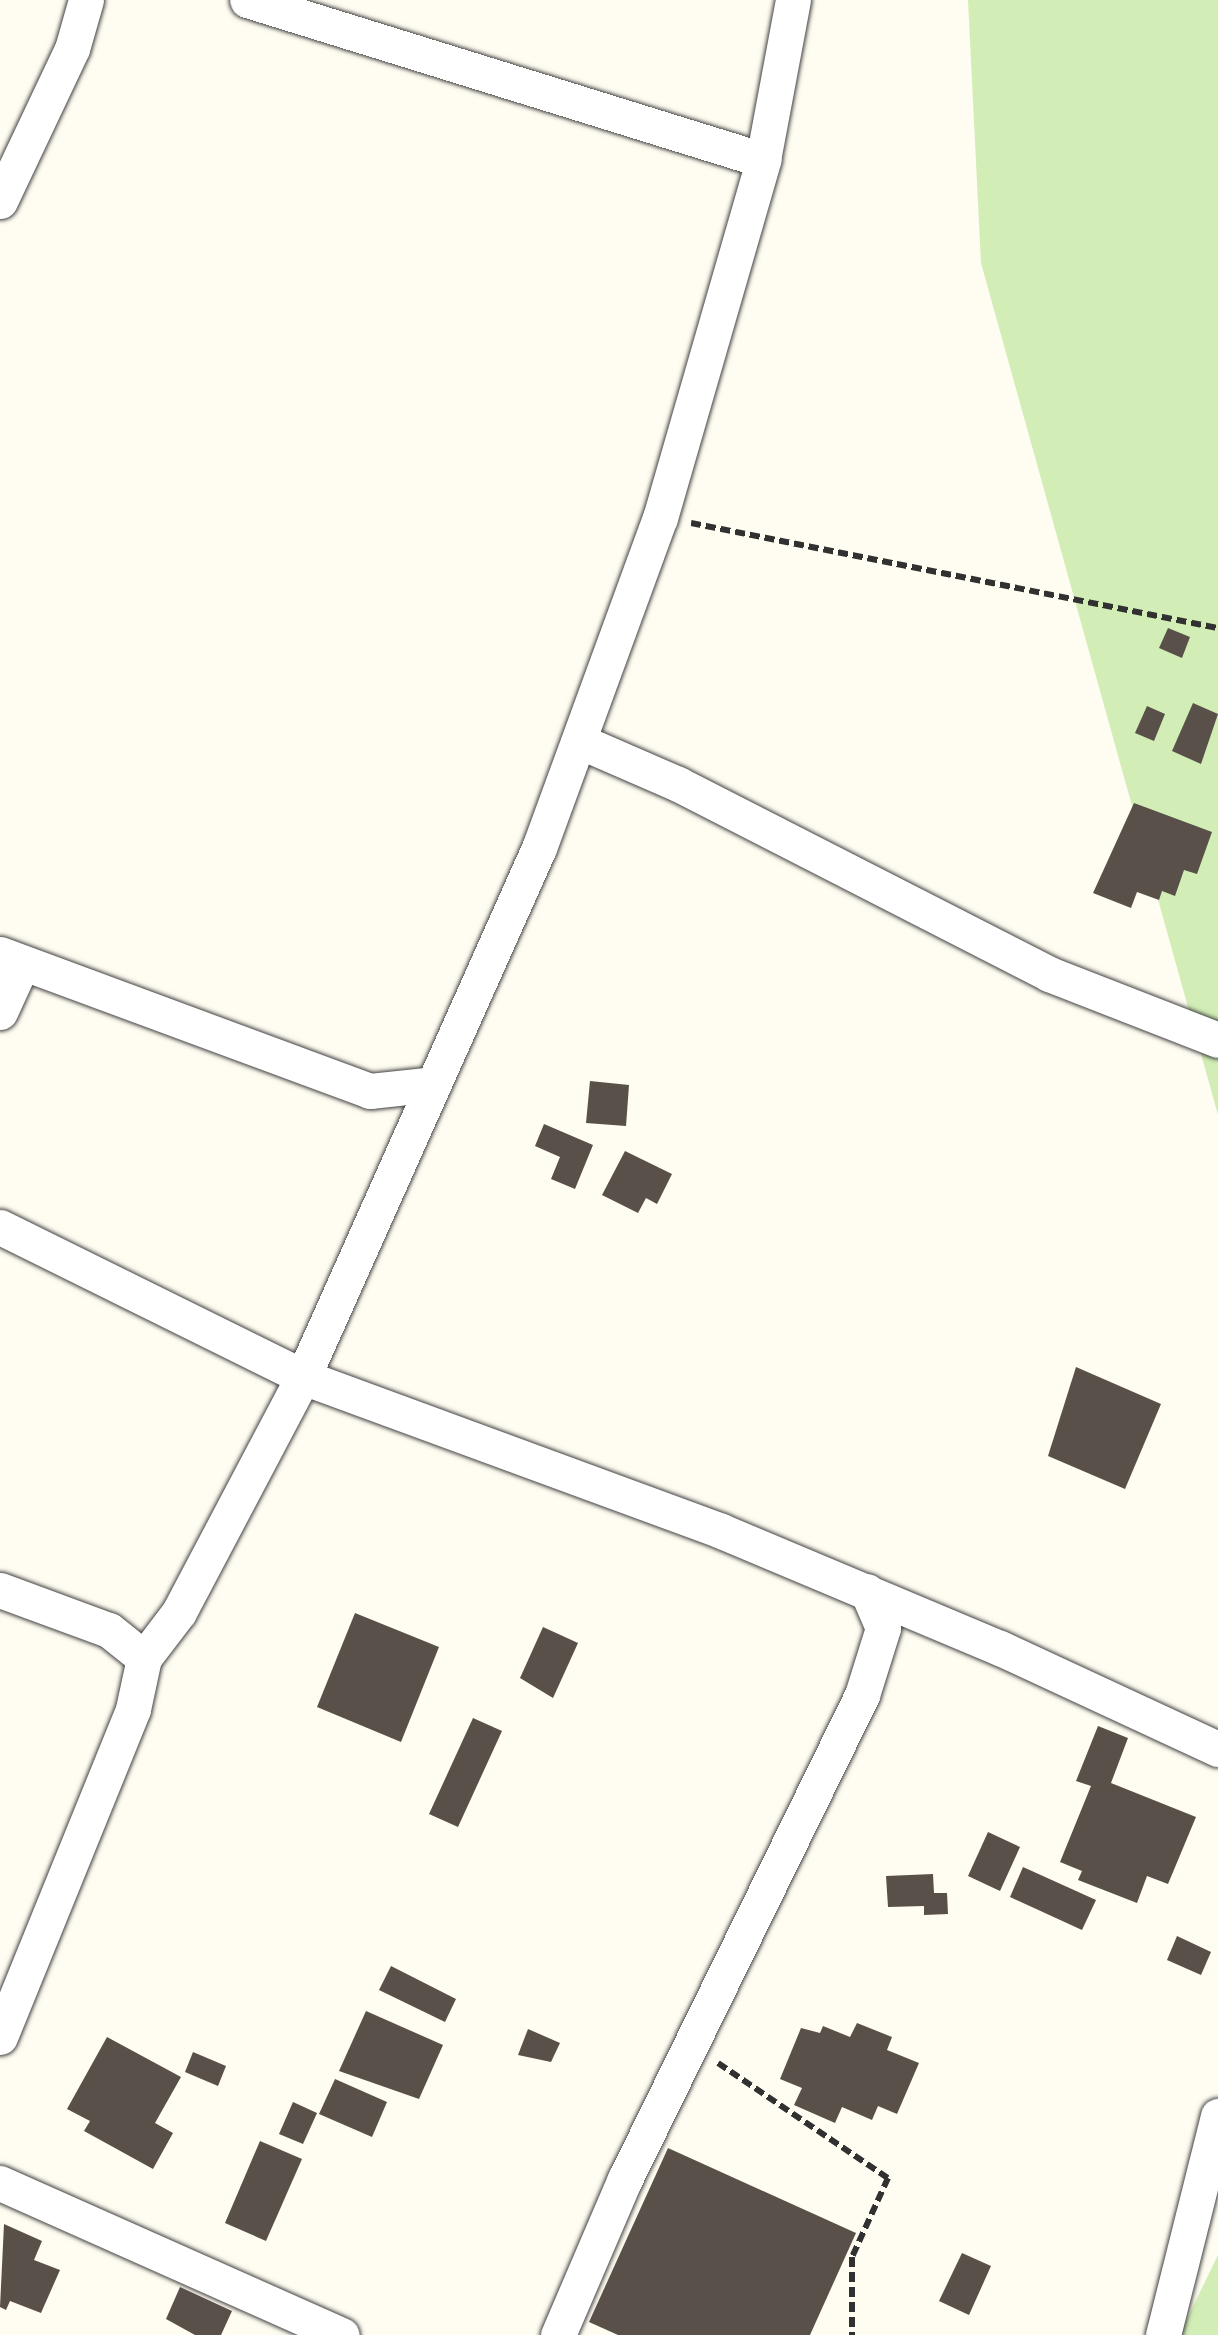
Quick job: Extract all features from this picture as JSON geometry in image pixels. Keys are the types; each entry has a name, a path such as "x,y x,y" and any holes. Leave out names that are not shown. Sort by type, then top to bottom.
{"street":[{"path":"0,201 72,49 86,0"},
{"path":"247,0 763,160"},
{"path":"0,2037 134,1709 144,1658 178,1612 303,1377 539,848 660,518 763,160 793,0"},
{"path":"579,741 678,784 1050,974 1218,1040"},
{"path":"0,1012 11,959 370,1091 434,1084"},
{"path":"370,1091 408,1142"},
{"path":"0,1228 303,1377 868,1591 1218,1750"},
{"path":"0,1590 109,1630 144,1658"},
{"path":"558,2335 694,2044 833,1763 879,1654 883,1628 868,1591"},
{"path":"1163,2335 1218,2116"},
{"path":"0,2183 342,2335"}],"path":[{"path":"660,518 1218,628"},
{"path":"694,2044 796,2122 879,2167 888,2178 852,2257 852,2335"}],"green space":[{"path":"968,0 1218,0 1218,1115 981,263"},
{"path":"1218,2255 1218,2335 1179,2335"}],"building":[{"path":"1168,628 1190,637 1182,658 1159,648"},
{"path":"1193,703 1218,714 1201,764 1172,751"},
{"path":"1147,706 1165,714 1154,741 1135,733"},
{"path":"1134,803 1212,832 1197,874 1184,870 1175,896 1162,891 1159,900 1137,892 1131,908 1093,893"},
{"path":"590,1081 629,1085 626,1126 586,1123"},
{"path":"544,1124 593,1145 575,1189 551,1179 560,1157 535,1146"},
{"path":"625,1151 672,1174 657,1204 646,1198 638,1213 602,1195"},
{"path":"1076,1367 1161,1404 1125,1489 1048,1456"},
{"path":"355,1613 439,1647 401,1742 317,1707"},
{"path":"543,1627 578,1643 553,1698 520,1678"},
{"path":"473,1718 502,1731 458,1827 429,1814"},
{"path":"1098,1726 1128,1738 1111,1783 1196,1817 1168,1884 1147,1876 1137,1903 1078,1880 1082,1871 1060,1862 1091,1786 1076,1781"},
{"path":"988,1832 1020,1847 1000,1891 968,1876"},
{"path":"1023,1867 1096,1900 1082,1930 1010,1897"},
{"path":"933,1874 934,1893 947,1893 948,1914 924,1915 924,1906 888,1907 886,1876"},
{"path":"1177,1936 1211,1952 1201,1975 1167,1960"},
{"path":"391,1966 456,1999 445,2022 379,1990"},
{"path":"366,2011 443,2045 419,2099 339,2071"},
{"path":"857,2023 892,2037 887,2050 919,2063 897,2114 878,2106 872,2120 842,2107 835,2123 794,2105 802,2088 780,2079 801,2028 820,2033 823,2026 850,2037"},
{"path":"528,2029 560,2043 551,2062 518,2055"},
{"path":"107,2037 181,2077 155,2123 173,2133 153,2169 84,2131 90,2121 67,2109"},
{"path":"193,2052 226,2066 218,2086 185,2072"},
{"path":"335,2079 387,2102 372,2137 319,2114"},
{"path":"293,2102 317,2113 303,2144 279,2134"},
{"path":"260,2141 302,2159 266,2241 225,2223"},
{"path":"668,2148 856,2233 810,2335 618,2335 589,2322"},
{"path":"4,2224 42,2241 34,2260 60,2270 41,2313 10,2301 6,2310 0,2307"},
{"path":"962,2253 991,2266 969,2315 939,2301"},
{"path":"180,2287 232,2311 221,2335 195,2335 166,2319"}]}
